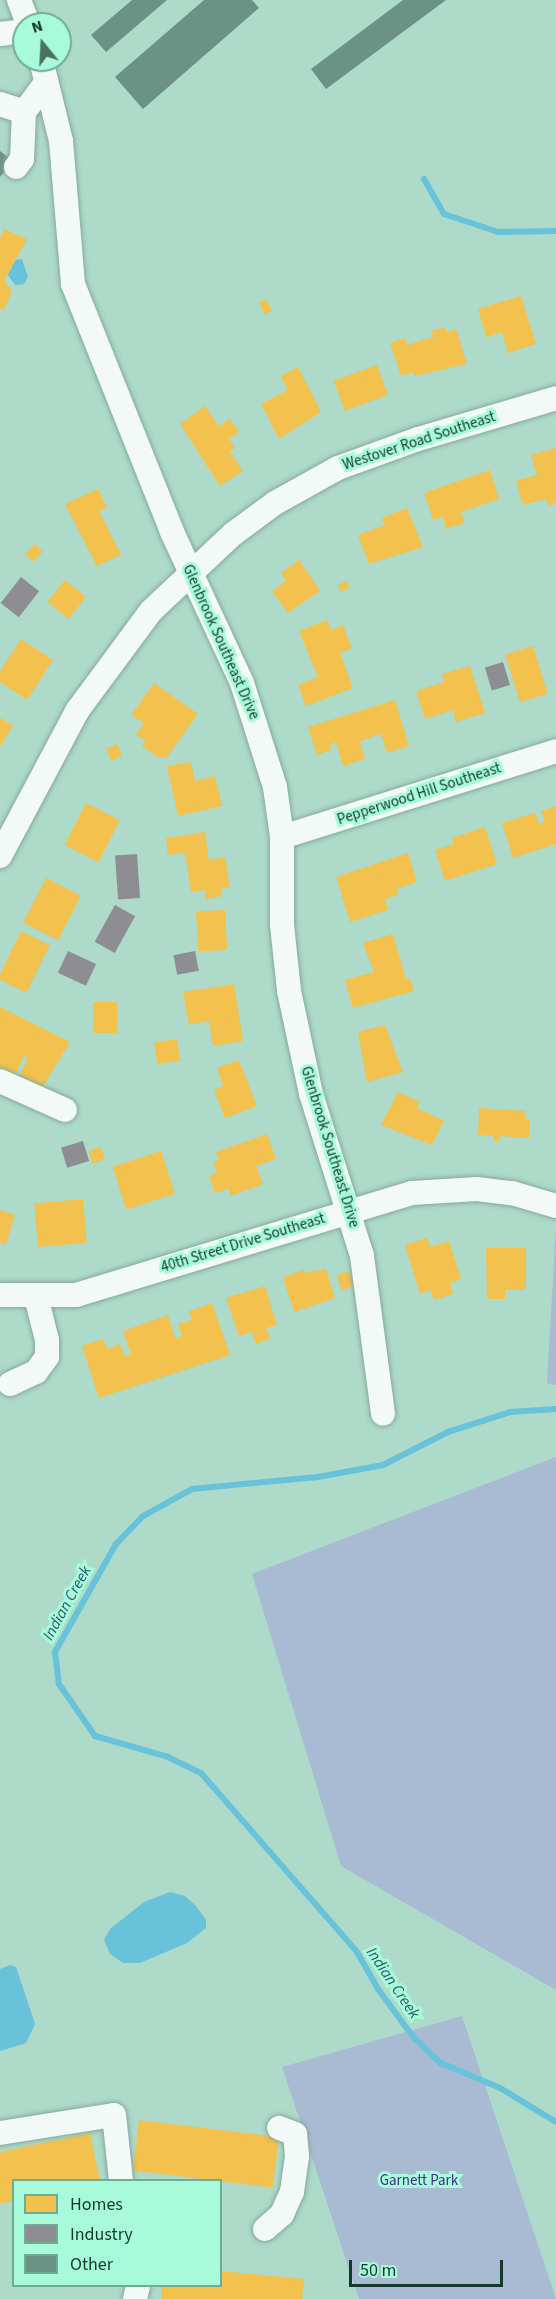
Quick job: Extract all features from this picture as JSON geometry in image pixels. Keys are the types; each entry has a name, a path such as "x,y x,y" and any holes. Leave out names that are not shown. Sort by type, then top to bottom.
{"street":[{"path":"16,166 22,159 24,112 44,72"},
{"name":"Glenbrook Southeast Drive","path":"44,72 61,141 73,284 96,351 190,572 242,683 261,734 275,787 282,837 282,925 289,991 311,1094 350,1210 362,1256 383,1414"},
{"path":"0,104 24,112"},
{"name":"Westover Road Southeast","path":"0,856 77,711 151,611 190,572 275,503 338,468 418,439 556,398"},
{"name":"Pepperwood Hill Southeast","path":"282,837 556,751"},
{"path":"0,1081 64,1110"},
{"name":"40th Street Drive Southeast","path":"0,1295 36,1297 76,1295 412,1193 477,1189 512,1193 556,1206"},
{"path":"10,1384 36,1372 47,1357 47,1340 36,1297"},
{"path":"0,2133 114,2115 121,2179"},
{"path":"265,2229 282,2214 292,2192 296,2165 295,2134 279,2128"}],"green space":[{"path":"556,1227 556,1385 547,1383"},
{"path":"556,1457 556,1990 341,1866 252,1574"},
{"name":"Garnett Park","path":"462,2016 556,2299 359,2299 282,2067"}],"water":[{"path":"22,259 28,277 24,284 15,285 8,275 15,260"},
{"path":"170,1892 185,1896 196,1906 206,1920 206,1928 187,1943 140,1963 123,1963 110,1954 104,1940 110,1929 144,1902"},
{"path":"10,1965 16,1967 35,2024 26,2043 0,2051 0,1969"}],"building: Homes":[{"path":"4,229 27,239 4,281 12,291 4,310 0,309 0,238"},
{"path":"521,296 536,344 508,353 502,332 486,337 478,309"},
{"path":"266,299 272,311 265,314 259,303"},
{"path":"446,327 447,332 456,329 467,364 415,376 413,372 401,376 390,343 405,338 407,345 433,337 431,331"},
{"path":"377,365 388,395 345,411 334,381"},
{"path":"298,367 321,412 279,439 261,404 288,390 281,376"},
{"path":"205,406 219,426 230,419 239,432 229,439 235,448 230,452 243,471 220,486 180,424"},
{"path":"556,448 556,503 548,506 546,499 523,505 516,481 537,475 531,455"},
{"path":"490,470 499,499 461,512 465,523 446,529 443,517 433,520 424,493"},
{"path":"98,489 107,508 99,511 121,555 97,566 65,504"},
{"path":"407,508 423,547 369,564 358,535 385,525 382,518"},
{"path":"35,544 43,552 33,562 25,554"},
{"path":"299,560 320,591 288,613 272,591 286,581 281,573"},
{"path":"65,580 86,597 68,619 47,602"},
{"path":"346,581 350,587 341,592 338,585"},
{"path":"327,620 331,630 343,625 352,648 340,653 353,688 306,706 298,685 318,677 299,631"},
{"path":"21,639 53,660 27,700 0,682 0,671"},
{"path":"533,646 548,694 520,702 505,654"},
{"path":"470,666 485,713 456,722 453,710 425,719 416,691 444,682 442,674"},
{"path":"154,683 198,714 167,757 159,758 142,746 146,741 136,735 144,723 131,715"},
{"path":"395,700 409,746 387,753 381,734 360,741 365,759 343,766 336,742 330,745 331,750 317,755 308,727"},
{"path":"0,718 13,725 0,747"},
{"path":"117,744 122,756 111,761 106,749"},
{"path":"191,762 195,781 215,776 222,806 178,816 167,766"},
{"path":"86,803 120,820 99,862 65,845"},
{"path":"556,806 556,844 513,858 502,823 535,813 539,824 545,822 541,811"},
{"path":"485,827 497,864 445,881 435,850 454,844 452,838"},
{"path":"205,832 209,860 225,857 230,887 221,888 222,896 206,899 205,890 191,892 185,853 168,855 166,838"},
{"path":"408,853 417,882 396,889 398,895 385,899 388,910 350,922 336,877"},
{"path":"46,878 81,896 58,940 23,923"},
{"path":"225,910 227,950 198,951 196,912"},
{"path":"21,931 50,945 27,993 0,980 0,974"},
{"path":"393,934 406,979 410,978 414,991 353,1008 345,980 374,972 363,943"},
{"path":"234,984 243,1041 213,1046 209,1021 189,1025 183,992"},
{"path":"93,1002 117,1002 117,1033 93,1033"},
{"path":"0,1007 70,1042 42,1088 19,1076 28,1058 24,1056 15,1075 0,1067"},
{"path":"385,1025 403,1072 367,1082 358,1032"},
{"path":"177,1039 180,1061 157,1064 154,1042"},
{"path":"239,1060 257,1106 225,1118 214,1090 223,1086 217,1068"},
{"path":"398,1092 420,1102 417,1108 444,1121 432,1145 381,1125"},
{"path":"479,1108 525,1111 525,1119 530,1120 529,1138 500,1136 499,1141 494,1141 494,1136 478,1135"},
{"path":"267,1134 276,1159 256,1166 263,1184 231,1196 229,1189 215,1193 209,1176 217,1173 213,1162 219,1160 216,1152"},
{"path":"101,1147 105,1159 93,1163 89,1151"},
{"path":"161,1151 175,1194 126,1210 112,1167"},
{"path":"83,1199 87,1243 38,1247 34,1203"},
{"path":"0,1210 15,1215 6,1244 0,1243"},
{"path":"427,1238 430,1247 449,1241 461,1279 450,1283 453,1294 434,1300 431,1290 420,1294 405,1245"},
{"path":"486,1248 526,1248 526,1290 505,1290 505,1299 487,1299"},
{"path":"326,1269 335,1298 294,1312 283,1277 304,1270 305,1273"},
{"path":"349,1271 354,1286 342,1290 337,1275"},
{"path":"265,1286 277,1325 266,1328 270,1339 256,1344 252,1332 239,1336 226,1298"},
{"path":"212,1303 230,1355 99,1398 82,1346 103,1339 107,1349 120,1344 124,1356 131,1354 123,1331 168,1315 175,1338 182,1336 178,1324 192,1320 189,1311"},
{"path":"139,2120 279,2137 273,2188 222,2182 222,2179 201,2179 133,2171"},
{"path":"90,2133 100,2179 12,2179 12,2201 0,2204 0,2152"},
{"path":"222,2271 304,2279 302,2299 161,2299 162,2287 222,2287"}],"building: Industry":[{"path":"21,577 39,591 19,617 1,603"},
{"path":"503,662 510,685 492,691 485,668"},
{"path":"137,854 140,898 118,899 115,856"},
{"path":"115,905 135,916 115,953 95,942"},
{"path":"68,951 96,964 86,986 58,973"},
{"path":"195,951 199,971 177,975 173,955"},
{"path":"83,1141 89,1161 67,1168 61,1148"}],"building: Other":[{"path":"132,0 167,0 106,52 91,35"},
{"path":"204,0 252,0 259,8 143,109 115,77"},
{"path":"403,0 446,0 326,89 311,69"},
{"path":"0,151 13,161 0,177"}],"waterway":[{"path":"424,179 444,214 498,232 556,231"},
{"name":"Indian Creek","path":"556,1409 510,1412 448,1432 383,1465 318,1477 192,1489 143,1516 116,1544 55,1652 59,1684 95,1736 168,1757 201,1773 357,1952 378,1989 414,2038 441,2063 500,2088 556,2122"}]}
